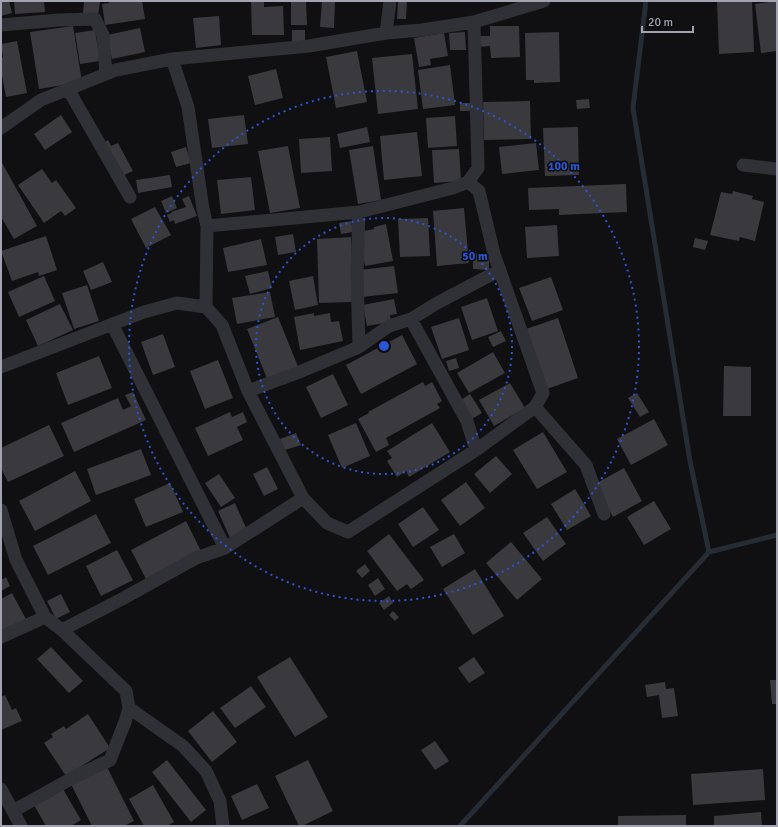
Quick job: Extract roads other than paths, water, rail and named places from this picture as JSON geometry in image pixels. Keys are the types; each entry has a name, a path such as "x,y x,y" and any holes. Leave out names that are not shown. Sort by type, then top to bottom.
{"street":[{"path":"386,34 390,1"},
{"path":"1,128 41,100 116,70 172,60 309,46 474,22 544,1"},
{"path":"1,25 59,20 95,19 103,35 106,74"},
{"path":"207,226 359,212 454,188 468,182 478,168 474,22"},
{"path":"172,60 188,107 203,209 207,226 206,307"},
{"path":"68,89 130,197"},
{"path":"743,165 777,169"},
{"path":"1,367 144,312 177,303 206,307 222,325 248,391 303,498 327,522 348,532 476,450 535,407 544,393 494,254 479,191 468,182"},
{"path":"359,212 357,273 359,347"},
{"path":"248,391 297,373 359,347 390,326 412,319 438,302 500,270"},
{"path":"412,319 416,330 467,421 476,450"},
{"path":"112,324 225,548"},
{"path":"535,407 586,465 604,514"},
{"path":"62,630 196,558 225,548 303,498"},
{"path":"1,510 16,560 45,617 62,630 126,691 129,708 110,760 76,776 13,811"},
{"path":"1,637 45,617"},
{"path":"129,708 183,746 206,771 220,800 223,826"},
{"path":"1,789 21,826"}],"waterway":[{"path":"646,1 633,108 690,461 709,552"},
{"path":"460,826 709,552 777,535"}]}
